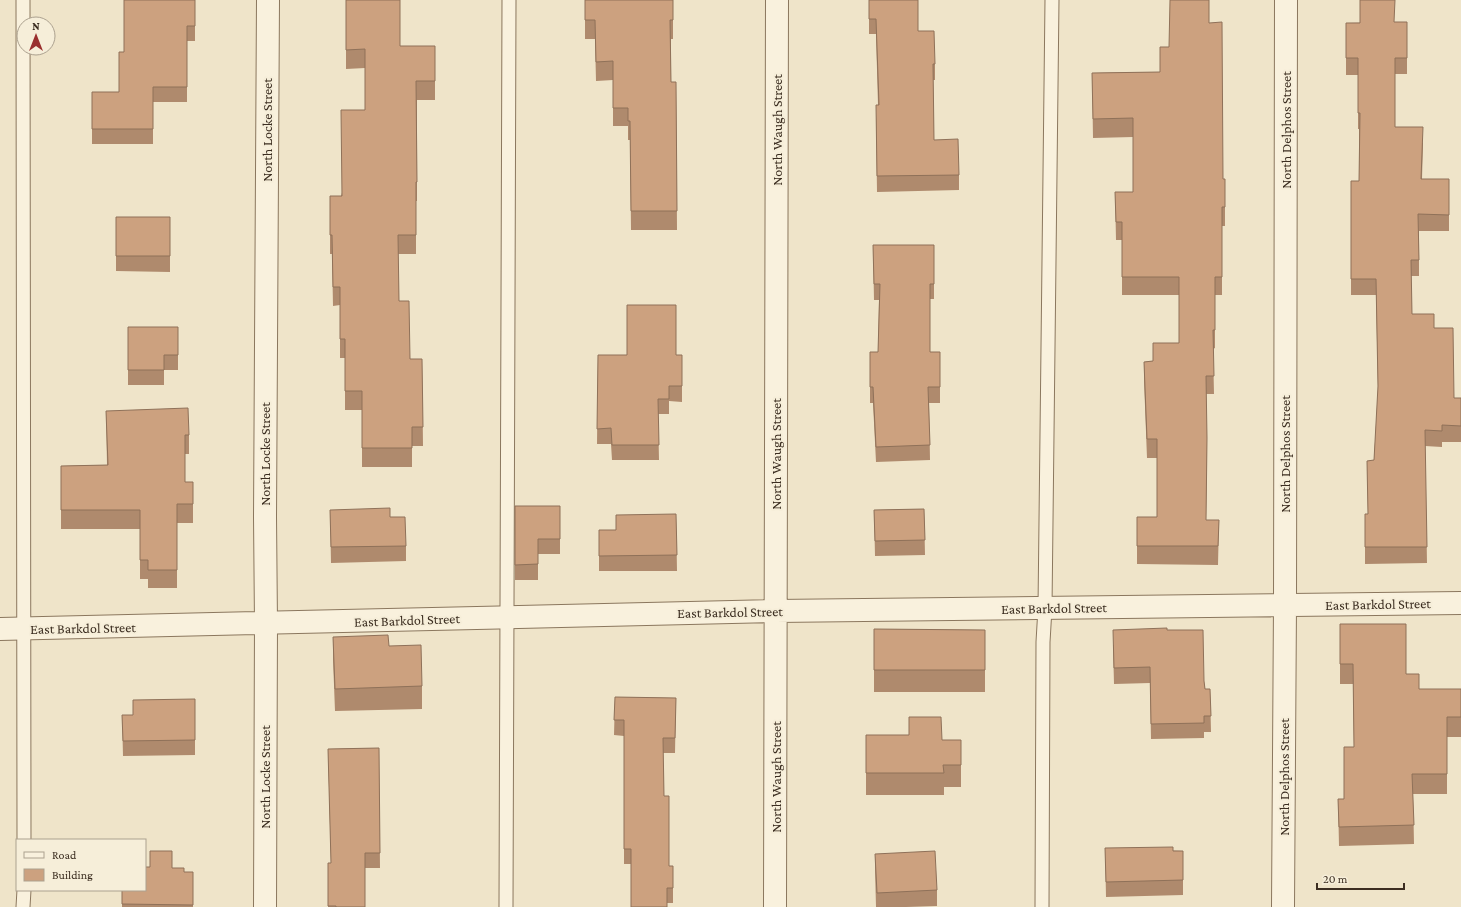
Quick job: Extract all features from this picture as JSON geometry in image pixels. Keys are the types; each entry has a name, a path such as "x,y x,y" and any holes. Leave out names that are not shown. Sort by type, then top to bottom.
{"street":[{"name":"North Locke Street","path":"265,907 265,517 268,0"},
{"name":"North Waugh Street","path":"775,907 777,0"},
{"name":"North Delphos Street","path":"1283,907 1286,0"},
{"name":"East Barkdol Street","path":"0,629 776,611 1461,603"}],"lane":[{"path":"23,0 24,839"},
{"path":"506,907 509,0"},
{"path":"1042,907 1043,650 1052,0"},
{"path":"24,891 24,907"}],"building":[{"path":"124,0 195,0 195,26 187,26 187,87 153,87 153,129 92,129 92,92 119,92 119,52 124,52"},
{"path":"346,0 400,0 400,46 435,46 435,81 416,81 416,235 398,235 399,301 409,301 410,359 422,359 423,427 412,427 412,448 362,448 362,391 345,391 345,339 340,339 340,287 333,287 332,235 330,235 330,196 342,196 341,110 365,110 365,49 346,50"},
{"path":"585,0 673,0 673,20 670,20 671,82 676,82 677,211 631,211 630,121 628,121 628,108 613,108 613,61 596,62 595,20 585,20"},
{"path":"869,0 918,0 918,31 934,31 934,140 958,139 959,175 877,176 876,105 879,105 876,19 869,19"},
{"path":"1170,0 1209,0 1209,23 1222,22 1223,179 1225,179 1225,207 1222,207 1222,277 1215,277 1215,330 1213,330 1214,376 1206,376 1206,520 1219,520 1218,546 1137,546 1137,517 1157,517 1157,439 1147,439 1144,362 1153,361 1153,343 1179,343 1179,277 1122,277 1122,222 1116,222 1115,192 1133,192 1133,118 1093,119 1092,73 1160,72 1160,47 1169,47"},
{"path":"1360,0 1395,0 1394,22 1407,22 1407,58 1395,58 1395,127 1423,127 1421,179 1449,179 1449,215 1418,214 1419,260 1411,260 1412,314 1434,314 1434,328 1453,328 1454,398 1461,398 1461,426 1442,425 1442,431 1425,430 1427,547 1365,547 1365,514 1368,514 1367,461 1374,460 1378,386 1376,279 1351,279 1351,181 1359,181 1360,113 1358,113 1358,58 1346,58 1346,23 1360,23"},
{"path":"116,217 170,217 170,256 116,256"},
{"path":"873,245 934,245 934,284 930,284 930,352 940,352 940,387 928,387 930,445 876,447 873,387 870,387 870,352 878,352 880,284 874,284"},
{"path":"627,305 676,305 676,355 682,355 682,386 669,386 669,399 658,399 659,445 612,445 611,428 597,429 598,355 627,355"},
{"path":"128,327 178,327 178,355 164,355 164,370 128,370"},
{"path":"188,408 189,435 185,435 185,482 193,482 193,504 177,504 177,570 148,570 148,560 140,560 140,510 61,510 61,466 108,465 106,411"},
{"path":"515,506 560,506 560,539 538,539 538,564 515,565"},
{"path":"390,508 390,517 405,517 406,546 331,547 330,510"},
{"path":"924,509 925,540 875,541 874,510"},
{"path":"676,514 677,555 599,556 599,530 616,530 616,515"},
{"path":"1340,624 1406,624 1406,674 1419,674 1419,689 1461,689 1461,717 1447,717 1447,774 1412,774 1414,825 1339,827 1338,799 1344,799 1344,747 1354,747 1353,664 1340,664"},
{"path":"1167,628 1167,630 1203,630 1204,681 1205,689 1210,689 1211,716 1204,716 1204,723 1151,724 1150,667 1114,668 1113,630"},
{"path":"874,629 985,630 985,670 874,670"},
{"path":"388,635 389,646 421,645 422,686 335,689 333,637"},
{"path":"615,697 676,698 675,738 663,738 664,796 669,796 669,866 673,866 673,888 667,888 667,907 631,907 631,849 624,849 624,720 614,720"},
{"path":"195,699 195,740 123,741 122,715 133,715 133,700"},
{"path":"909,717 941,717 942,740 961,740 961,765 943,765 944,773 866,773 866,735 909,735"},
{"path":"379,748 380,853 365,853 365,907 328,906 328,863 331,863 328,749"},
{"path":"1173,847 1173,851 1183,851 1183,880 1106,882 1105,848"},
{"path":"150,851 172,851 172,868 184,868 184,872 193,872 193,905 122,904 122,891 146,891 146,867 150,867"},
{"path":"935,851 937,890 877,893 875,854"}]}
